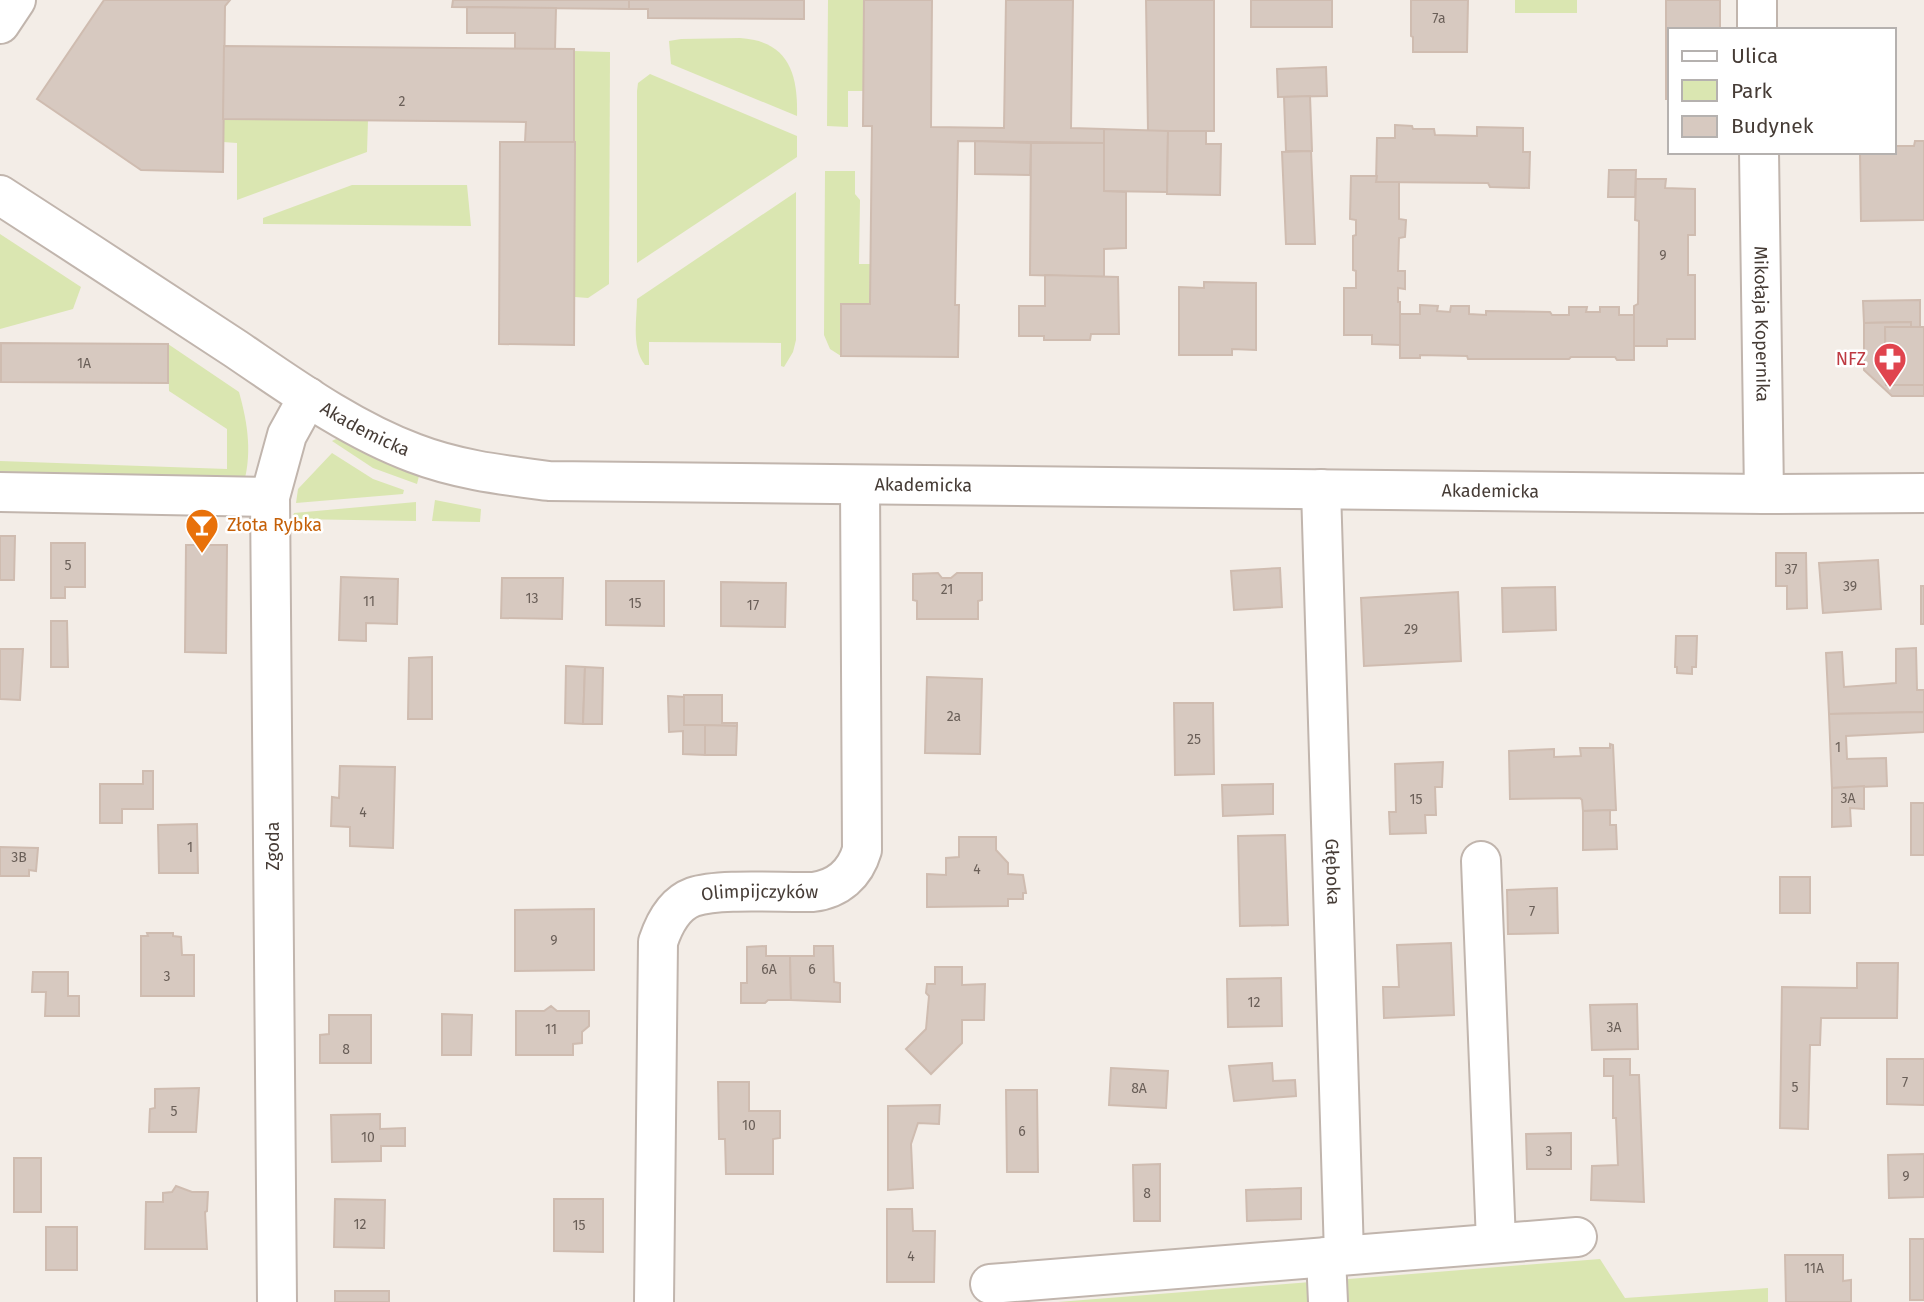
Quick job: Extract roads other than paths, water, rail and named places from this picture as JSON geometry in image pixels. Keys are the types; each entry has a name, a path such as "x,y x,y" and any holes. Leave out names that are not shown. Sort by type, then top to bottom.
{"street":[{"path":"0,24 16,0"},
{"path":"1757,0 1757,28"},
{"name":"Mikołaja Kopernika","path":"1759,154 1764,494"},
{"name":"Akademicka","path":"0,195 308,397 367,432 412,453 482,473 549,481 1764,494 1924,493"},
{"name":"Zgoda","path":"277,1302 261,741 271,497 287,435 308,397"},
{"name":"Olimpijczyków","path":"654,1302 658,942 664,924 675,910 692,897 715,893 829,890 853,871 862,850 860,485"},
{"name":"Głęboka","path":"1321,489 1335,1256 1328,1302"},
{"path":"0,492 271,497"},
{"path":"1481,861 1496,1242"},
{"path":"990,1284 1577,1237"}],"place":[{"name":"NFZ","path":"1890,389"},
{"name":"Złota Rybka","path":"202,555"}]}
